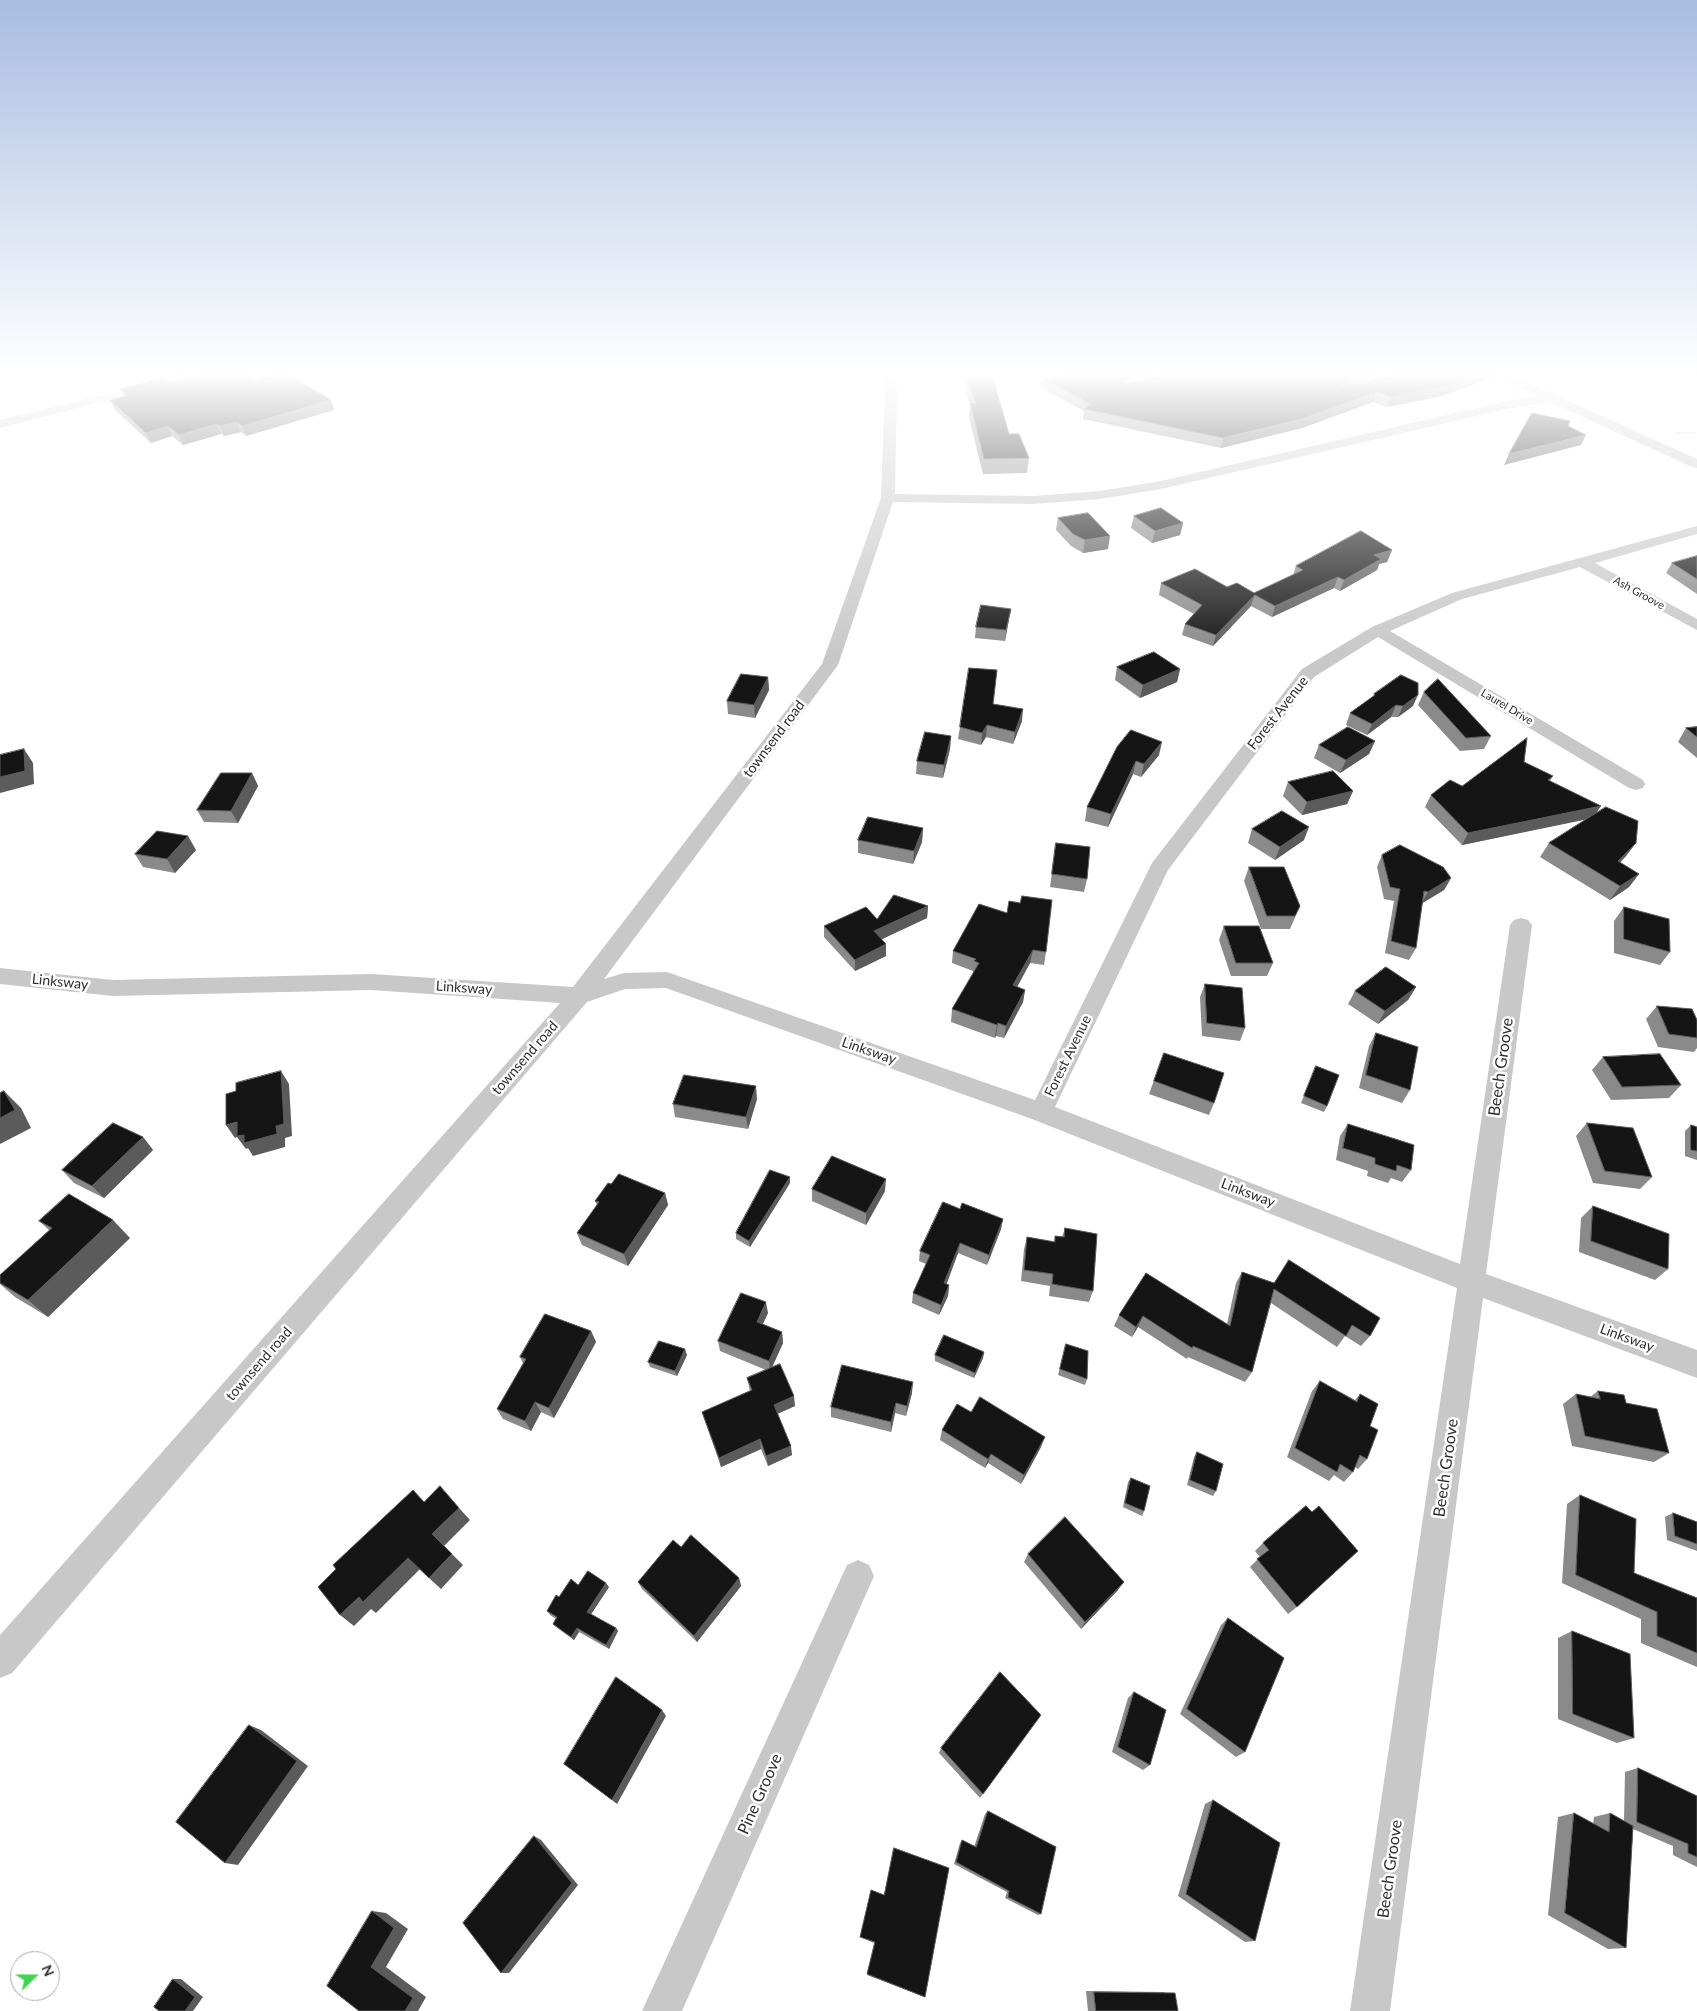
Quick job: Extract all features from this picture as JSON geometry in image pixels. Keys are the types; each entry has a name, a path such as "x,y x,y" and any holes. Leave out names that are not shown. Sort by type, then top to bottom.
{"street":[{"name":"townsend road","path":"0,1661 579,996 830,665 888,498 889,468"},
{"path":"888,498 1033,500 1100,495 1161,485 1235,468"},
{"name":"Forest Avenue","path":"1041,1112 1159,868 1308,673 1378,630 1457,596 1697,530"},
{"name":"Ash Groove","path":"1581,561 1697,625"},
{"name":"Laurel Drive","path":"1378,630 1636,784"},
{"name":"Beech Groove","path":"1370,2011 1521,925"},
{"name":"Linksway","path":"0,976 113,988 371,982 579,996 624,981 667,980 1041,1112 1472,1281 1697,1364"},
{"name":"Pine Groove","path":"662,2011 858,1576"}],"building":[{"path":"1161,508 1183,523 1155,531 1134,516"},
{"path":"1088,513 1110,536 1085,540 1073,534 1058,518"},
{"path":"1361,531 1392,550 1374,555 1381,559 1344,580 1338,577 1275,606 1255,595 1216,635 1185,624 1202,605 1161,583 1195,569 1227,587 1237,583 1254,593 1303,570 1296,566"},
{"path":"1697,556 1697,579 1672,563"},
{"path":"981,605 1011,609 1006,630 976,627"},
{"path":"1154,652 1180,669 1143,685 1117,667"},
{"path":"969,668 997,670 993,704 1023,709 1015,732 987,725 982,733 960,727"},
{"path":"741,674 768,677 754,705 727,701"},
{"path":"1401,675 1418,683 1418,695 1403,706 1396,705 1372,724 1350,713 1374,694"},
{"path":"1438,679 1491,736 1466,738 1424,692"},
{"path":"1348,727 1375,741 1346,760 1319,745"},
{"path":"1697,727 1697,737 1686,728"},
{"path":"1131,730 1162,742 1144,764 1136,761 1111,814 1087,807 1117,747"},
{"path":"925,732 951,736 944,765 917,761"},
{"path":"1527,738 1524,762 1553,776 1548,780 1601,806 1468,833 1431,795 1450,780 1462,786"},
{"path":"24,749 25,771 0,777 0,755"},
{"path":"1333,771 1353,791 1307,802 1288,782"},
{"path":"221,773 252,773 231,811 197,810"},
{"path":"1606,807 1638,821 1636,843 1618,861 1639,874 1620,886 1549,843"},
{"path":"1282,811 1309,827 1280,847 1252,829"},
{"path":"868,817 923,828 914,851 858,840"},
{"path":"157,831 188,836 167,859 135,854"},
{"path":"1056,843 1090,847 1087,879 1052,874"},
{"path":"1400,845 1443,867 1451,878 1428,892 1424,891 1416,948 1391,941 1400,889 1390,887 1382,855"},
{"path":"1249,867 1284,867 1300,906 1295,916 1267,916"},
{"path":"894,895 928,906 874,931 886,944 855,960 824,926 866,907 877,919"},
{"path":"1022,896 1052,900 1046,952 1033,950 1013,985 1025,990 1006,1026 998,1023 997,1025 952,1009 979,963 974,961 976,959 953,951 979,904 1007,913 1009,901 1020,903"},
{"path":"1624,907 1669,919 1670,952 1624,939"},
{"path":"1224,926 1259,926 1273,963 1236,963"},
{"path":"1386,967 1416,987 1385,1011 1355,991"},
{"path":"1205,984 1242,988 1245,1028 1207,1023"},
{"path":"1657,1006 1692,1009 1697,1020 1697,1038 1669,1034"},
{"path":"1376,1033 1418,1047 1410,1090 1366,1075"},
{"path":"1164,1053 1224,1073 1214,1103 1154,1081"},
{"path":"1660,1054 1681,1085 1622,1087 1603,1057"},
{"path":"1316,1066 1339,1075 1327,1106 1304,1096"},
{"path":"281,1071 284,1124 276,1126 277,1134 244,1143 244,1135 237,1136 237,1122 226,1125 226,1094 236,1091 236,1083"},
{"path":"684,1075 756,1086 746,1117 673,1104"},
{"path":"4,1091 15,1110 0,1118 0,1093"},
{"path":"113,1123 143,1137 92,1186 62,1170"},
{"path":"1587,1123 1633,1128 1652,1177 1605,1171"},
{"path":"1348,1124 1414,1145 1411,1170 1397,1165 1396,1171 1375,1164 1375,1158 1343,1148"},
{"path":"1691,1125 1697,1127 1697,1151 1691,1150"},
{"path":"832,1156 886,1179 866,1213 812,1189"},
{"path":"770,1170 790,1177 749,1241 736,1233"},
{"path":"619,1174 665,1193 624,1254 577,1233 599,1202 595,1201 608,1183 611,1184"},
{"path":"69,1194 113,1220 28,1300 0,1283 0,1275 52,1228 39,1221"},
{"path":"943,1202 960,1209 962,1203 1003,1219 989,1255 960,1243 944,1283 949,1285 941,1305 913,1293 930,1255 920,1251"},
{"path":"1593,1206 1669,1234 1668,1269 1591,1241"},
{"path":"1065,1228 1097,1234 1093,1291 1052,1284 1053,1274 1024,1270 1027,1237 1055,1242 1055,1236 1064,1237"},
{"path":"1289,1260 1380,1318 1370,1336 1352,1325 1346,1336 1274,1289 1252,1372 1193,1346 1192,1348 1143,1316 1136,1327 1119,1315 1146,1273 1230,1326 1242,1272 1274,1283"},
{"path":"741,1293 766,1302 757,1322 782,1332 769,1361 718,1341"},
{"path":"545,1314 591,1331 549,1408 535,1402 525,1421 497,1409 526,1359 520,1357"},
{"path":"944,1335 984,1352 975,1373 935,1355"},
{"path":"659,1341 685,1349 675,1371 648,1362"},
{"path":"1066,1344 1088,1351 1087,1379 1060,1369"},
{"path":"780,1364 794,1396 774,1405 791,1446 766,1456 760,1439 719,1458 702,1412 752,1390 747,1378"},
{"path":"842,1365 913,1382 907,1406 896,1403 891,1422 831,1407"},
{"path":"1320,1381 1357,1402 1360,1394 1378,1404 1370,1426 1378,1430 1367,1459 1360,1455 1353,1472 1340,1464 1337,1472 1295,1448"},
{"path":"1598,1391 1624,1395 1626,1403 1657,1409 1669,1453 1585,1436 1576,1394 1600,1399"},
{"path":"980,1397 1045,1437 1024,1475 991,1454 988,1459 942,1430 957,1404 971,1412"},
{"path":"1197,1452 1223,1464 1216,1491 1190,1480"},
{"path":"1131,1478 1150,1486 1144,1511 1125,1503"},
{"path":"440,1486 459,1508 432,1534 452,1554 429,1578 408,1558 363,1602 359,1597 340,1615 318,1587 336,1569 333,1565 413,1490 424,1502"},
{"path":"1580,1495 1636,1519 1634,1573 1697,1598 1697,1653 1657,1636 1657,1612 1576,1575"},
{"path":"1306,1506 1312,1512 1319,1506 1358,1551 1297,1607 1257,1559 1269,1550 1263,1543"},
{"path":"1673,1513 1697,1522 1697,1544 1675,1536"},
{"path":"1065,1517 1124,1582 1085,1622 1028,1554"},
{"path":"691,1535 739,1578 694,1636 638,1582 673,1540 681,1547"},
{"path":"588,1571 606,1583 587,1612 616,1628 606,1645 577,1628 571,1637 553,1624 557,1617 547,1611 556,1595 559,1597 571,1579 578,1585"},
{"path":"1228,1618 1284,1658 1245,1752 1187,1709"},
{"path":"1572,1631 1630,1654 1634,1738 1573,1714"},
{"path":"1000,1672 1041,1715 983,1794 941,1748"},
{"path":"616,1677 662,1710 612,1800 564,1764"},
{"path":"1134,1692 1166,1710 1150,1765 1118,1747"},
{"path":"249,1725 297,1761 225,1863 176,1822"},
{"path":"1638,1768 1697,1796 1697,1857 1688,1853 1688,1844 1637,1822"},
{"path":"1213,1800 1280,1843 1255,1941 1186,1894"},
{"path":"988,1811 1056,1847 1041,1914 1008,1897 1009,1891 956,1862 962,1840 976,1847"},
{"path":"1574,1813 1609,1832 1610,1813 1633,1826 1626,1948 1565,1913"},
{"path":"534,1836 572,1883 501,1973 463,1923"},
{"path":"894,1848 949,1868 925,1997 867,1974 875,1942 860,1937 871,1890 884,1895"},
{"path":"372,1911 394,1928 371,1967 413,1998 405,2011 359,2011 327,1986"},
{"path":"173,1979 195,1997 185,2011 159,2011 154,2007"},
{"path":"1094,1992 1175,1993 1178,2011 1096,2011"}]}
